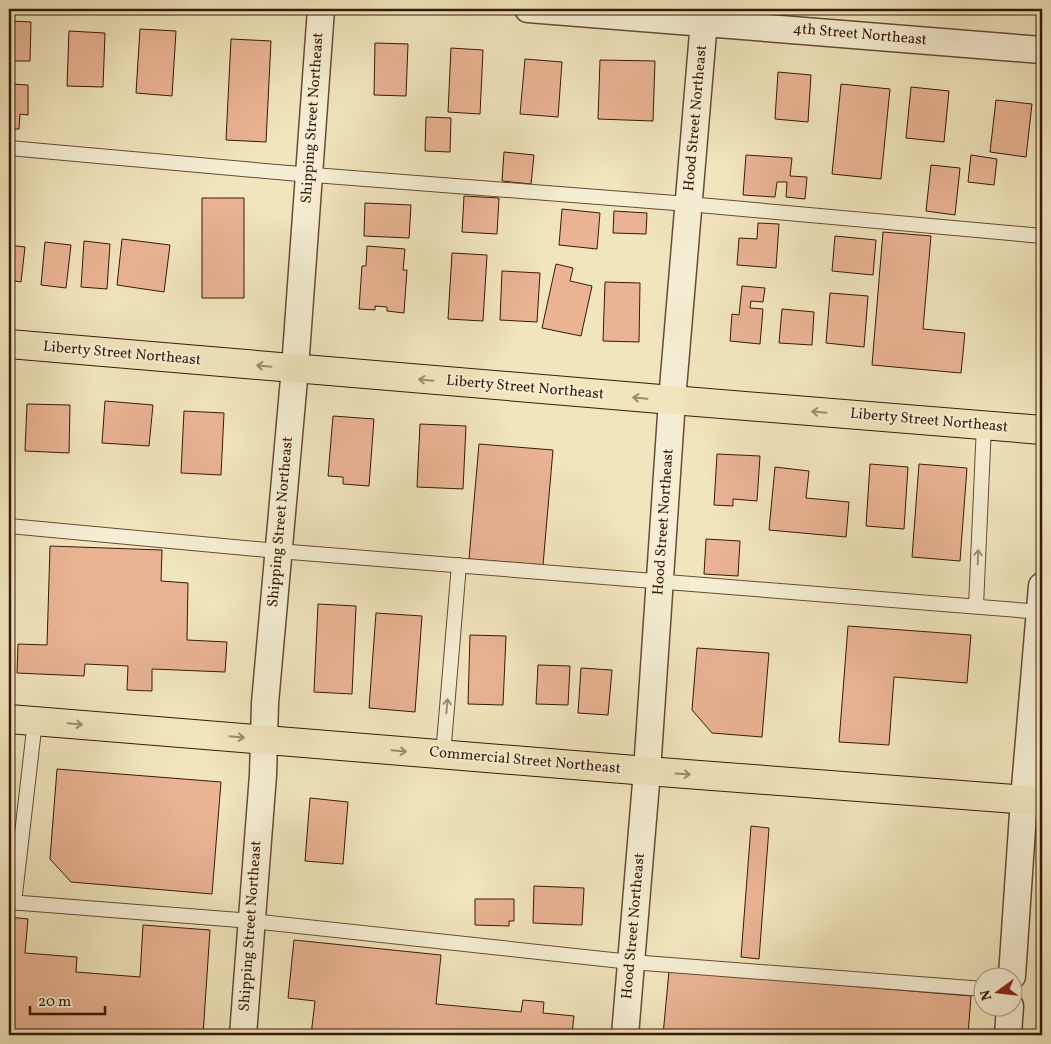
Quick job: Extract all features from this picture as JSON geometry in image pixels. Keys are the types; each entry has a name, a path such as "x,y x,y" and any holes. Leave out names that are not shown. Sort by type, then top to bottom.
{"highway":[{"name":"Liberty Street Northeast","path":"9,344 1042,430"},
{"name":"Commercial Street Northeast","path":"22,720 647,771 1033,800"}],"street":[{"name":"Shipping Street Northeast","path":"243,1035 263,775 265,703 295,368 320,9"},
{"name":"4th Street Northeast","path":"528,9 704,16 1042,50"},
{"name":"Hood Street Northeast","path":"625,1035 647,771 672,400 704,16"},
{"path":"1013,966 1033,800 1042,586"},
{"path":"1008,1035 1009,1016"}],"lane":[{"path":"9,148 688,204 1042,236"},
{"path":"976,606 984,425"},
{"path":"9,526 278,551 1041,611"},
{"path":"443,754 459,565"},
{"path":"22,720 11,903 252,921 631,962 974,988"}],"building":[{"path":"9,21 31,22 30,61 9,61"},
{"path":"140,29 176,31 172,96 136,93"},
{"path":"69,31 105,33 103,87 67,86"},
{"path":"231,39 271,41 266,142 226,140"},
{"path":"375,43 408,44 406,96 374,95"},
{"path":"451,48 483,50 480,114 448,112"},
{"path":"525,59 562,62 558,117 520,114"},
{"path":"600,60 655,61 653,121 598,119"},
{"path":"778,72 811,75 808,122 775,119"},
{"path":"9,84 28,85 28,115 20,114 19,129 9,129"},
{"path":"841,84 890,89 881,179 832,174"},
{"path":"911,87 949,91 944,142 906,138"},
{"path":"996,100 1032,104 1026,157 990,152"},
{"path":"426,117 451,118 450,152 425,151"},
{"path":"504,152 534,155 531,184 502,181"},
{"path":"746,155 792,158 790,176 807,177 805,199 786,197 787,182 777,182 775,197 743,195"},
{"path":"971,155 997,159 994,185 968,182"},
{"path":"931,165 960,168 955,215 926,211"},
{"path":"464,196 499,198 497,234 462,232"},
{"path":"202,198 244,198 244,298 202,298"},
{"path":"365,203 411,205 409,238 364,236"},
{"path":"562,209 600,213 597,249 559,245"},
{"path":"614,211 647,213 646,234 613,233"},
{"path":"758,223 779,224 776,268 737,265 739,238 757,239"},
{"path":"883,232 931,236 923,329 965,333 961,373 872,365"},
{"path":"835,236 876,240 873,275 832,271"},
{"path":"122,239 170,245 164,292 117,285"},
{"path":"84,241 110,244 107,289 81,287"},
{"path":"45,242 71,245 66,288 41,285"},
{"path":"9,245 25,247 21,282 9,280"},
{"path":"367,246 405,249 403,270 407,270 404,313 387,311 387,307 375,306 375,310 359,309 362,266 366,266"},
{"path":"452,253 487,255 483,321 448,319"},
{"path":"556,264 573,268 570,281 592,286 581,336 542,328"},
{"path":"502,271 540,273 537,322 500,320"},
{"path":"605,282 640,283 639,342 603,341"},
{"path":"742,286 765,288 763,302 751,301 750,308 763,309 760,344 730,341 732,314 739,315"},
{"path":"830,293 868,296 864,347 826,343"},
{"path":"782,309 814,312 812,345 779,343"},
{"path":"105,401 153,405 149,446 102,443"},
{"path":"27,404 70,405 69,453 25,451"},
{"path":"184,411 224,413 221,475 181,473"},
{"path":"333,416 374,419 369,486 343,484 343,477 328,476"},
{"path":"420,424 466,426 463,489 417,487"},
{"path":"479,444 553,450 543,565 469,559"},
{"path":"717,454 760,456 757,501 733,499 733,506 714,505"},
{"path":"870,464 908,467 904,529 866,526"},
{"path":"919,464 967,468 960,561 912,557"},
{"path":"775,467 809,471 806,498 849,502 846,537 769,530"},
{"path":"706,539 740,541 738,576 704,574"},
{"path":"50,546 162,550 161,581 188,583 187,640 227,642 225,672 152,669 152,691 127,690 128,666 85,664 84,676 17,673 18,644 47,645"},
{"path":"318,604 356,606 352,694 314,692"},
{"path":"376,613 422,616 415,712 369,708"},
{"path":"848,626 971,635 967,683 894,677 889,745 839,742"},
{"path":"470,635 506,636 503,705 468,704"},
{"path":"697,648 769,653 762,737 712,733 692,710"},
{"path":"538,665 570,666 568,705 536,704"},
{"path":"581,668 612,670 608,715 578,713"},
{"path":"57,769 221,782 212,894 71,882 50,859"},
{"path":"310,798 348,802 343,864 305,861"},
{"path":"751,826 769,828 759,959 741,957"},
{"path":"534,886 584,888 582,925 533,923"},
{"path":"475,899 514,899 514,921 509,921 509,926 475,925"},
{"path":"9,917 28,919 25,953 77,957 76,972 140,977 143,925 210,930 203,1035 9,1035"},
{"path":"294,940 441,955 436,1004 521,1012 523,1000 544,1002 543,1013 574,1016 572,1034 587,1035 311,1035 315,1001 288,998"},
{"path":"669,971 971,996 968,1035 663,1035"}]}
